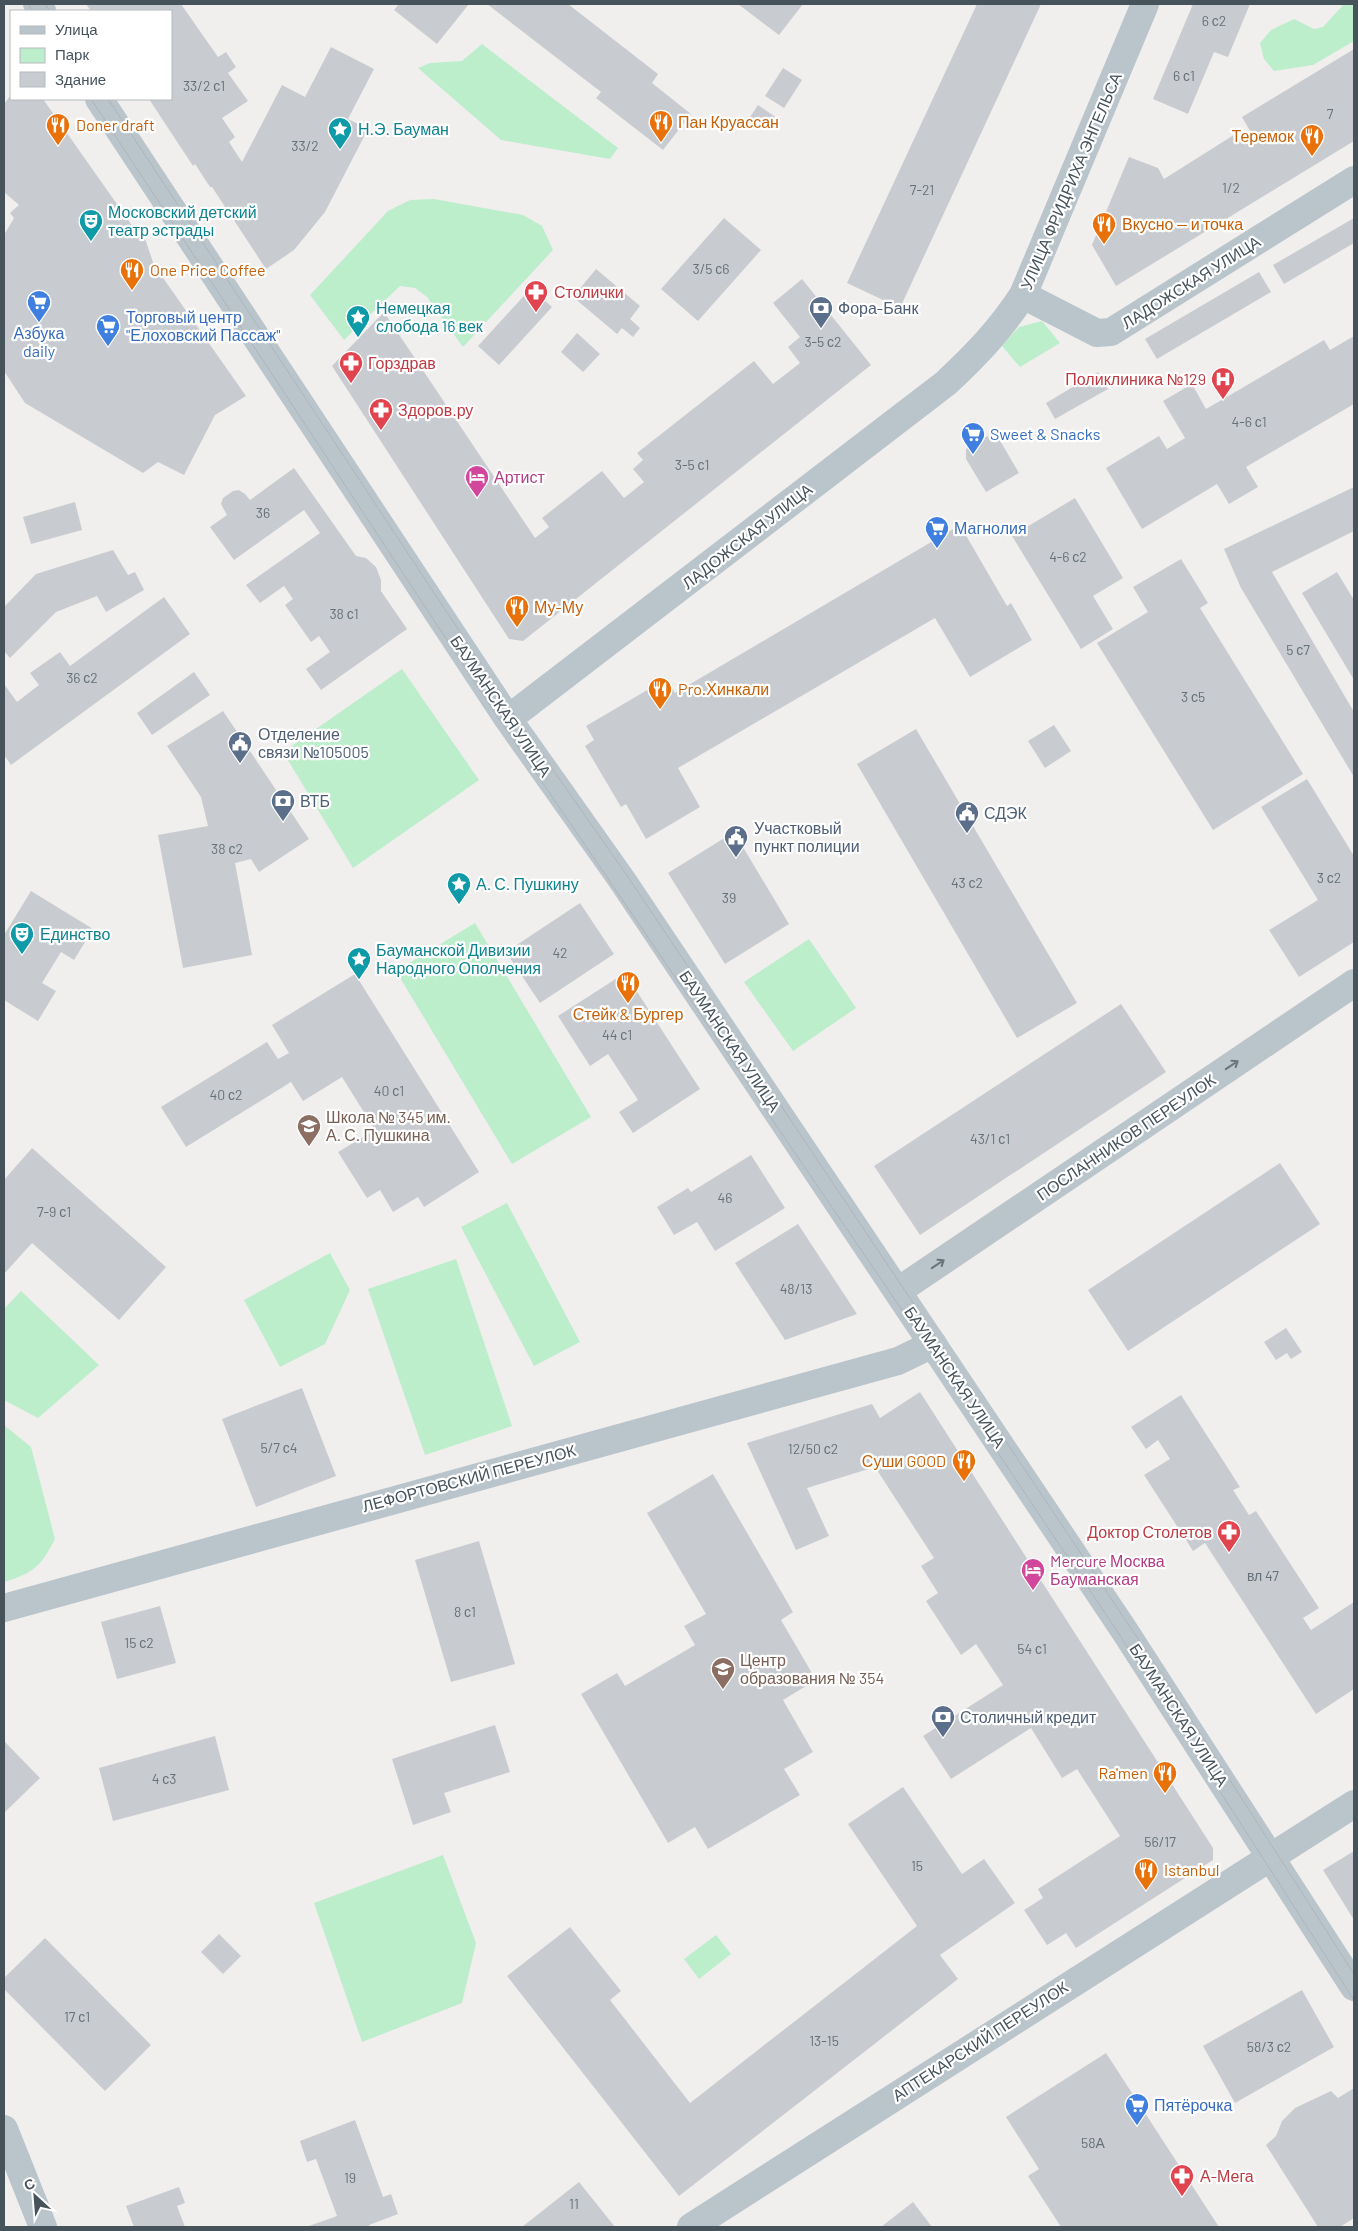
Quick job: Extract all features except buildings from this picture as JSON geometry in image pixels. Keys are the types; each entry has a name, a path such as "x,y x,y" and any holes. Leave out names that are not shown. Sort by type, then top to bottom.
{"street":[{"name":"УЛИЦА ФРИДРИХА ЭНГЕЛЬСА","path":"982,349 1003,325 1023,295 1145,4"},
{"name":"БАУМАНСКАЯ УЛИЦА","path":"100,100 508,719 622,880 1124,1630 1354,1987"},
{"name":"ЛАДОЖСКАЯ УЛИЦА","path":"1023,295 1097,333 1111,332 1354,180"},
{"name":"ЛАДОЖСКАЯ УЛИЦА","path":"508,719 946,383 982,349"},
{"name":"ПОСЛАННИКОВ ПЕРЕУЛОК","path":"898,1291 1354,983"},
{"name":"ЛЕФОРТОВСКИЙ ПЕРЕУЛОК","path":"4,1608 888,1363 933,1344"},
{"name":"АПТЕКАРСКИЙ ПЕРЕУЛОК","path":"691,2227 1354,1804"},
{"path":"4,2129 43,2227"}],"green space":[{"path":"1344,4 1354,4 1354,41 1313,65 1274,71 1264,59 1260,43 1271,30 1294,19 1314,29 1323,27"},
{"path":"482,44 618,148 610,159 501,140 418,68 430,63 462,61"},
{"path":"434,199 523,215 542,226 553,250 463,347 427,297 415,288 400,286 344,340 310,295 388,211 410,200"},
{"path":"1042,321 1060,343 1020,367 1002,346 1019,327"},
{"path":"402,669 479,780 353,868 283,752"},
{"path":"475,923 591,1117 512,1164 396,971"},
{"path":"809,939 856,1008 793,1051 744,982"},
{"path":"507,1203 580,1342 534,1366 461,1227"},
{"path":"330,1253 350,1290 325,1344 280,1367 244,1300"},
{"path":"456,1259 512,1426 425,1455 368,1289"},
{"path":"21,1291 99,1365 38,1418 4,1400 4,1309"},
{"path":"4,1425 31,1447 55,1539 41,1562 30,1572 4,1582"},
{"path":"443,1855 476,1943 462,2003 362,2042 314,1903"},
{"path":"716,1935 731,1954 699,1979 684,1959"}],"tram line":[{"path":"28,4 32,10"},
{"path":"45,4 49,10"},
{"path":"92,100 493,710 930,1351 1119,1634 1354,2000"},
{"path":"109,100 514,714 628,877 1171,1688 1354,1974"}],"place":[{"name":"Пан Круассан","path":"661,143"},
{"name":"Doner draft","path":"58,146"},
{"name":"Н.Э. Бауман","path":"340,150"},
{"name":"Теремок","path":"1312,157"},
{"name":"Московский детский театр эстрады","path":"91,242"},
{"name":"Вкусно — и точка","path":"1104,245"},
{"name":"One Price Coffee","path":"132,291"},
{"name":"Столички","path":"536,313"},
{"name":"Азбука daily","path":"39,323"},
{"name":"Фора-Банк","path":"821,329"},
{"name":"Немецкая слобода 16 век","path":"358,338"},
{"name":"Торговый центр \"Елоховский Пассаж\"","path":"108,347"},
{"name":"Горздрав","path":"351,384"},
{"name":"Поликлиника №129","path":"1223,400"},
{"name":"Здоров.ру","path":"381,431"},
{"name":"Sweet & Snacks","path":"973,455"},
{"name":"Артист","path":"477,498"},
{"name":"Магнолия","path":"937,549"},
{"name":"Му-Му","path":"517,628"},
{"name":"Pro.Хинкали","path":"660,710"},
{"name":"Отделение связи №105005","path":"240,764"},
{"name":"ВТБ","path":"283,822"},
{"name":"СДЭК","path":"967,834"},
{"name":"Участковый пункт полиции","path":"736,858"},
{"name":"А. С. Пушкину","path":"459,905"},
{"name":"Единство","path":"22,955"},
{"name":"Бауманской Дивизии Народного Ополчения","path":"359,980"},
{"name":"Стейк & Бургер","path":"628,1004"},
{"name":"Школа № 345 им. А. С. Пушкина","path":"309,1147"},
{"name":"Суши GOOD","path":"964,1482"},
{"name":"Доктор Столетов","path":"1229,1553"},
{"name":"Mercure Москва Бауманская","path":"1033,1591"},
{"name":"Центр образования № 354","path":"723,1690"},
{"name":"Столичный кредит","path":"943,1738"},
{"name":"Ra'men","path":"1165,1794"},
{"name":"Istanbul","path":"1146,1891"},
{"name":"Пятёрочка","path":"1137,2126"},
{"name":"А-Мега","path":"1182,2197"}]}
